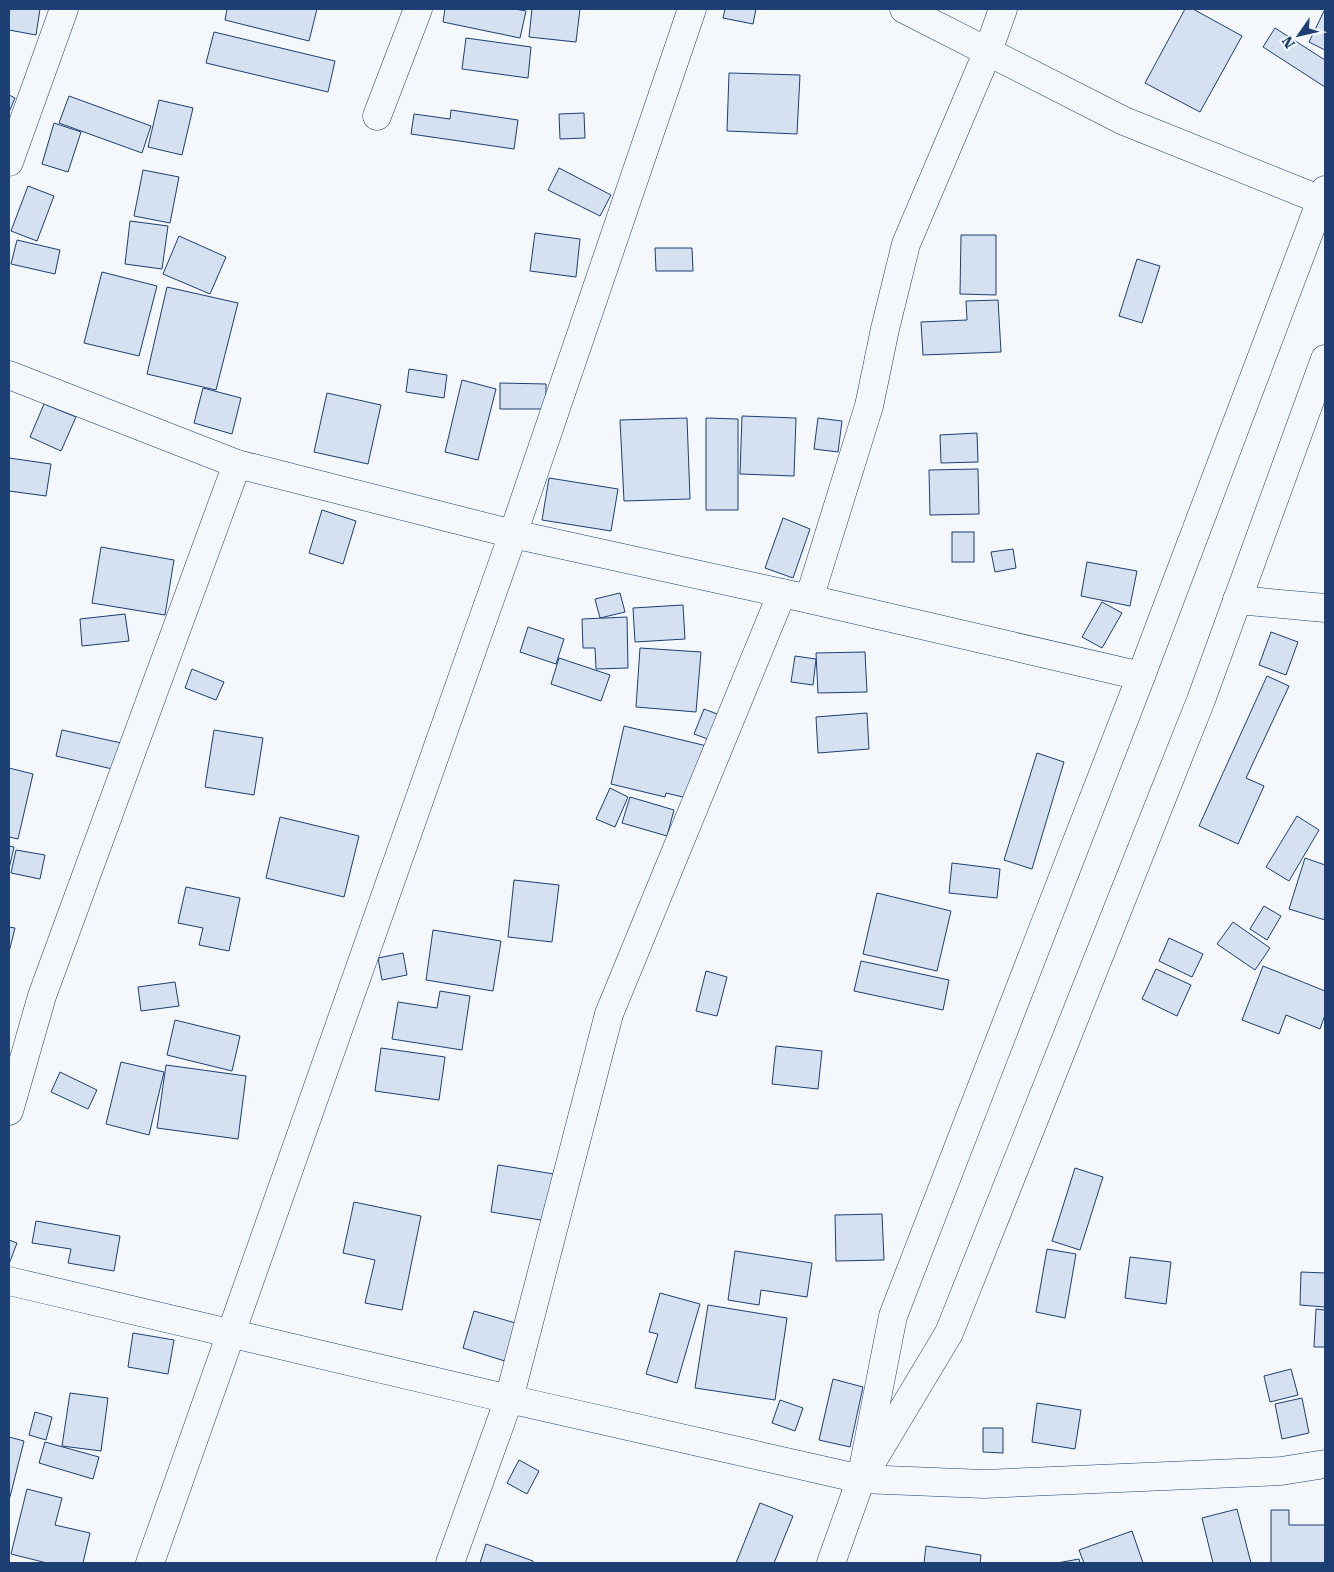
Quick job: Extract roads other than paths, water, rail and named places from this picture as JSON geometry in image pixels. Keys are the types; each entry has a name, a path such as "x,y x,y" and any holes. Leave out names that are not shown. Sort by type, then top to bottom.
{"street":[{"path":"9,162 64,9"},
{"path":"377,116 418,9"},
{"path":"150,1563 513,534 692,9"},
{"path":"831,1563 861,1479 893,1316 1141,676 1323,195 1124,120 904,9"},
{"path":"809,599 869,406 885,329 906,244 1004,9"},
{"path":"861,1479 949,1333 1201,700 1325,358"},
{"path":"9,375 237,464 513,534 809,599 1141,676"},
{"path":"9,1111 42,996 237,464"},
{"path":"450,1563 509,1399 609,1014 782,593"},
{"path":"1237,600 1325,608"},
{"path":"9,1281 509,1399 861,1479 984,1484 1281,1471 1325,1464"}]}
